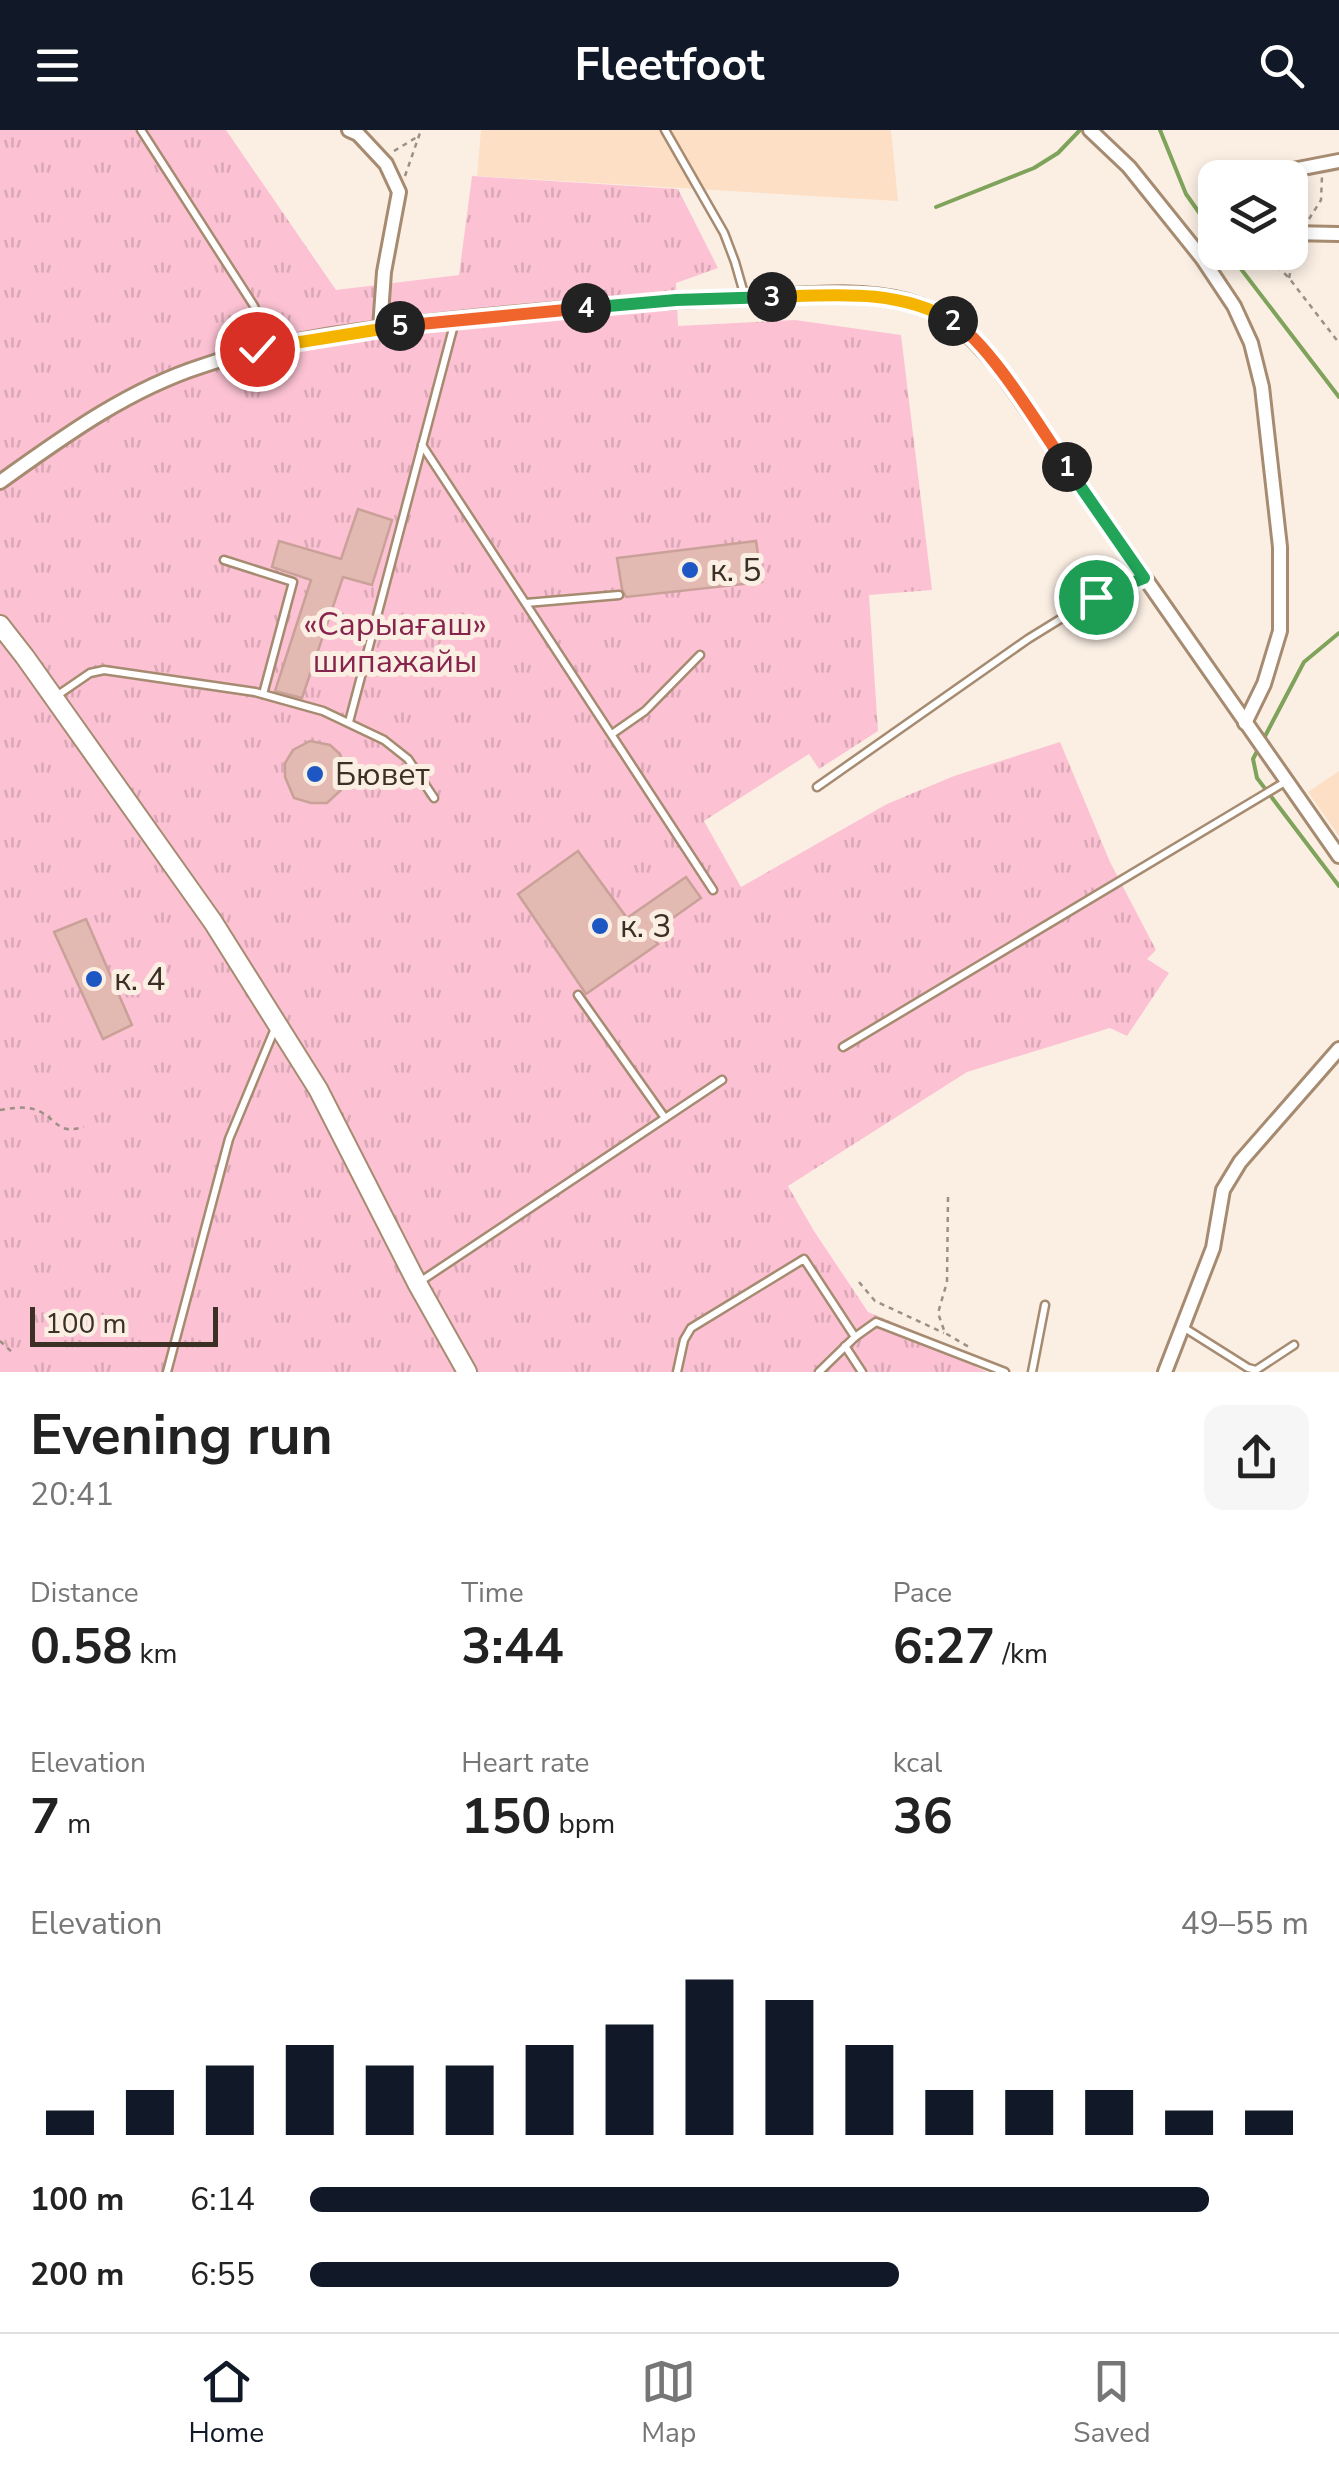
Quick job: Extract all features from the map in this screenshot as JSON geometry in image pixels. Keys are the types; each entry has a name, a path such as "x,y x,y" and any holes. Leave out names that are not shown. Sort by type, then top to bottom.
{"main road":[{"path":"0,625 213,922 318,1089 417,1284 467,1372"}],"street":[{"path":"349,130 358,134 386,164 399,192 384,272 380,328"},
{"path":"1090,130 1129,167 1198,253"},
{"path":"1308,167 1339,161"},
{"path":"1308,233 1339,234"},
{"path":"1210,270 1234,306 1251,343 1262,387 1280,546 1280,631 1264,684 1245,723"},
{"path":"0,482 78,427 152,386 200,366 271,347 380,328 676,300 863,294 907,301 963,328 997,366 1339,856"},
{"path":"1164,1372 1213,1248 1223,1190 1240,1162 1339,1049"}],"lane":[{"path":"141,130 254,306 271,347"},
{"path":"665,130 724,233 745,298"},
{"path":"349,722 455,320"},
{"path":"422,445 714,890"},
{"path":"224,560 294,582 263,694"},
{"path":"817,787 1028,639 1096,597 1144,578"},
{"path":"526,603 619,595"},
{"path":"612,734 645,711 700,655"},
{"path":"54,698 90,673 104,670 263,694 323,710 384,740 408,759 434,798"},
{"path":"842,1047 1286,781"},
{"path":"578,995 665,1118"},
{"path":"168,1372 229,1139 277,1024"},
{"path":"417,1284 722,1080"},
{"path":"677,1372 684,1340 692,1328 804,1260 855,1337"},
{"path":"1032,1372 1045,1304"},
{"path":"819,1372 876,1322 1006,1372"},
{"path":"1182,1327 1256,1370 1294,1345"},
{"path":"845,1346 862,1372"}],"path":[{"path":"399,192 421,130"},
{"path":"378,155 396,150 418,136"},
{"path":"1281,270 1339,343"},
{"path":"0,1110 28,1107 69,1131 84,1127"},
{"path":"945,1333 938,1313 947,1282 948,1196"},
{"path":"859,1282 875,1301 979,1352"},
{"path":"0,1342 14,1354"}],"shaded area":[{"path":"481,130 891,130 898,201 477,176"},
{"path":"1339,771 1339,836 1308,792"}],"green space":[{"name":"«Сарыағаш» шипажайы","path":"0,130 226,130 336,290 459,275 472,176 678,189 718,268 676,283 678,326 795,320 901,335 932,590 869,595 878,731 819,769 809,754 704,821 741,887 887,804 954,776 1060,742 1110,862 1156,950 1147,959 1169,973 1127,1036 1110,1028 967,1072 788,1186 868,1312 981,1358 976,1367 987,1372 0,1372"}],"building":[{"path":"358,509 392,520 372,585 343,577 302,698 275,691 311,580 272,567 279,541 341,559"},
{"name":"к. 5","path":"756,541 762,582 626,597 622,589 617,558"},
{"name":"Бювет","path":"310,741 330,745 340,754 345,770 341,790 327,803 294,798 285,777 285,763 293,750"},
{"name":"к. 3","path":"578,851 627,918 686,877 701,898 650,934 658,944 586,994 518,894"},
{"name":"к. 4","path":"86,919 132,1025 103,1039 54,932"}],"waterway":[{"path":"936,207 1034,168 1058,153 1080,130"},
{"path":"1160,130 1186,194 1198,211"},
{"path":"1242,270 1339,397"},
{"path":"1339,633 1304,662 1253,759 1257,778 1339,886"}],"place":[{"name":"к. 5","path":"690,570"},
{"name":"Бювет","path":"315,774"},
{"name":"к. 3","path":"600,926"},
{"name":"к. 4","path":"94,979"}],"route":[{"path":"257,349 380,328 676,300 863,294 907,301 963,328 997,366 1144,578 1096,597"}]}
